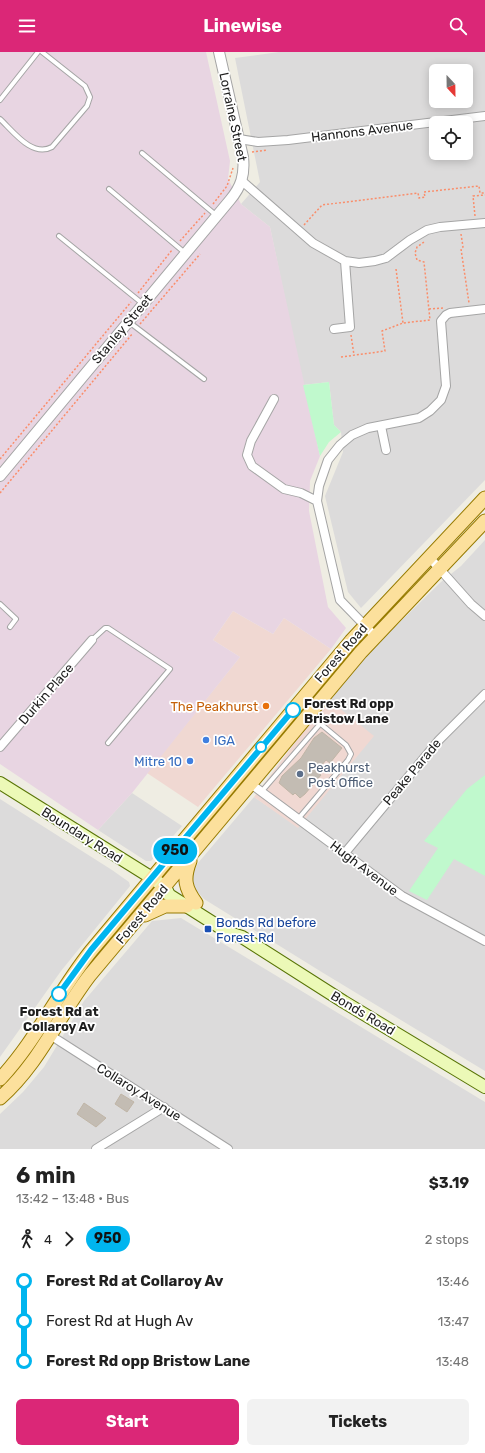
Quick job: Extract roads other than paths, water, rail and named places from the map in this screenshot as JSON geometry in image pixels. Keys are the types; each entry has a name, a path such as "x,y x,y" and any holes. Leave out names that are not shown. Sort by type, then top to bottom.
{"main road":[{"name":"Forest Road","path":"0,1079 26,1048 64,987 81,963 364,626 485,498"},
{"name":"Forest Road","path":"0,1098 32,1062 81,987 309,714 375,636 485,521"},
{"name":"Boundary Road","path":"0,783 165,887"},
{"path":"137,920 161,906 192,905 185,882 187,869 195,850"},
{"name":"Bonds Road","path":"165,887 169,895 192,905 229,933 242,937 344,1002 485,1088"}],"street":[{"name":"Lorraine Street","path":"219,52 244,167 242,181"},
{"name":"Hannons Avenue","path":"238,139 258,142 288,140 485,116"},
{"name":"Stanley Street","path":"0,476 186,254 234,195 242,181"},
{"path":"242,181 313,242 345,261 359,263 375,262 386,258 420,234 440,227 485,223"},
{"path":"334,329 350,327 345,261"},
{"path":"375,636 340,600 317,501 324,469 337,448 357,432 425,416 441,400 446,386 440,321 446,315 485,309"},
{"path":"274,399 250,441 247,456 252,466 284,489 301,493 317,501"},
{"path":"381,426 386,450"},
{"path":"429,558 440,568 471,604 485,616"},
{"name":"Durkin Place","path":"0,747 92,640"},
{"name":"Peake Parade","path":"344,854 439,740 485,694"},
{"name":"Hugh Avenue","path":"251,784 402,896 485,941"},
{"name":"Collaroy Avenue","path":"50,1035 228,1149"},
{"path":"96,1149 164,1107"}],"lane":[{"path":"0,100 38,52"},
{"path":"0,119 32,148 48,149 52,147 89,102 90,97 85,86 42,52"},
{"path":"142,153 217,216"},
{"path":"109,189 186,254"},
{"path":"59,236 143,304"},
{"path":"129,321 204,379"},
{"path":"0,604 16,619 10,627"},
{"path":"92,640 105,628 108,628 170,669 108,743"},
{"path":"298,819 348,760 351,754 349,748 309,714"},
{"path":"261,792 320,724"}],"place":[{"name":"The Peakhurst","path":"266,706"},
{"name":"Forest Rd opp Bristow Lane","path":"293,710"},
{"name":"IGA","path":"206,740"},
{"name":"Mitre 10","path":"190,761"},
{"name":"Peakhurst Post Office","path":"300,774"},
{"name":"Bonds Rd before Forest Rd","path":"208,929"},
{"name":"Forest Rd at Collaroy Av","path":"59,994"}]}
